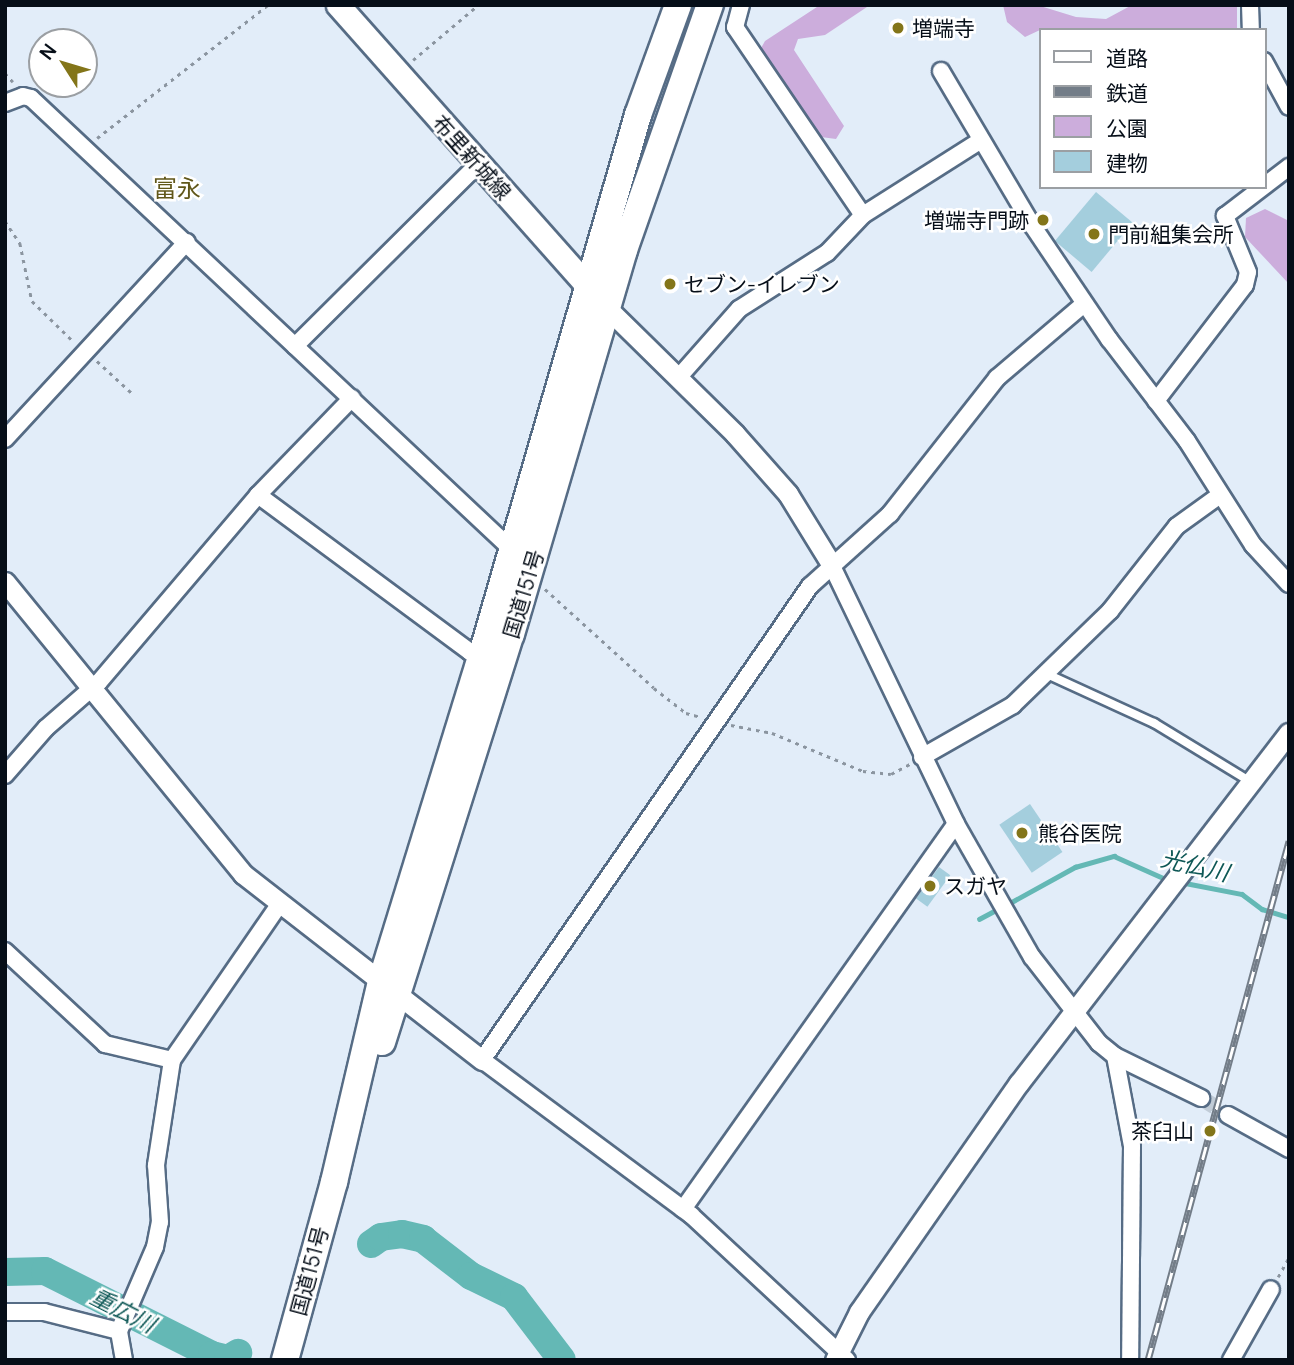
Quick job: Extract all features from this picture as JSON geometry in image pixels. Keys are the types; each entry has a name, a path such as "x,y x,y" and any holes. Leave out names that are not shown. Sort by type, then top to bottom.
{"highway":[{"name":"国道151号","path":"285,1360 510,548 638,115 678,5"},
{"name":"国道151号","path":"389,989 608,309 624,250 710,5"}],"main road":[{"name":"布里新城線","path":"338,5 608,309"}],"street":[{"path":"741,5 735,27 863,215"},
{"path":"1250,5 1251,28"},
{"path":"1266,65 1289,107"},
{"path":"941,71 1084,304 1156,401 1253,545 1289,584"},
{"path":"5,103 23,96 31,98 510,548"},
{"path":"678,378 723,323 827,253 863,215 981,140"},
{"path":"295,346 478,164"},
{"path":"1266,185 1289,167"},
{"path":"1156,401 1245,285 1248,272 1226,216 1261,189"},
{"path":"5,439 187,243"},
{"path":"482,1060 810,586 831,564 890,514 997,378 1084,304"},
{"path":"608,309 788,494 831,564 922,757 1000,906 1074,1013 1115,1056 1201,1098"},
{"path":"5,775 46,728 91,689 258,495 352,398"},
{"path":"258,495 470,652 483,651"},
{"path":"922,757 1013,705 1047,674 1136,581 1177,526 1220,495"},
{"path":"5,582 216,846 279,905 683,1209 841,1358 859,1312 1019,1083 1176,883 1289,733"},
{"path":"683,1209 956,824"},
{"path":"124,1360 120,1326 155,1247 160,1222 156,1166 172,1060 279,905"},
{"path":"5,951 105,1044 172,1060"},
{"path":"1115,1056 1132,1146 1130,1360"},
{"path":"1228,1115 1289,1149"},
{"path":"1231,1360 1271,1289"},
{"path":"5,1312 44,1312 120,1326"}],"lane":[{"path":"1047,674 1154,723 1252,783"}],"path":[{"path":"87,148 268,5"},
{"path":"397,73 478,5"},
{"path":"5,221 20,243 32,301 134,394"},
{"path":"1271,1289 1289,1257"}],"green space":[{"path":"820,5 870,5 825,35 798,39 794,50 844,126 836,139 821,137 760,50 765,41"},
{"path":"1003,5 1037,5 1076,17 1106,19 1132,5 1237,5 1237,28 1038,28 1038,31 1025,37 1007,22"},
{"path":"1265,209 1289,221 1289,284 1245,237 1246,218"}],"building":[{"name":"門前組集会所","path":"1096,192 1133,223 1092,272 1055,241"},
{"path":"1030,804 1062,852 1032,873 999,825"},
{"path":"939,867 950,875 927,907 916,899"}],"waterway":[{"name":"光仏川","path":"1008,904 1075,867 1114,856 1168,880"},
{"name":"光仏川","path":"1180,882 1242,894 1262,909 1289,917"},
{"name":"光仏川","path":"979,919 1000,908"},
{"name":"重広川","path":"371,1244 381,1237 402,1234 423,1239 471,1276 514,1297 562,1360"},
{"name":"重広川","path":"5,1272 45,1271 212,1355 228,1359 238,1353"}],"tunnel":[{"path":"1201,1098 1228,1115"}],"railway":[{"path":"1148,1360 1289,841"}],"place":[{"name":"増端寺","path":"898,28"},
{"name":"増端寺門跡","path":"1043,220"},
{"name":"門前組集会所","path":"1094,234"},
{"name":"セブン-イレブン","path":"670,284"},
{"name":"熊谷医院","path":"1022,833"},
{"name":"スガヤ","path":"930,886"},
{"name":"茶臼山","path":"1210,1131"}],"district":[{"name":"富永","path":"177,188"}]}
